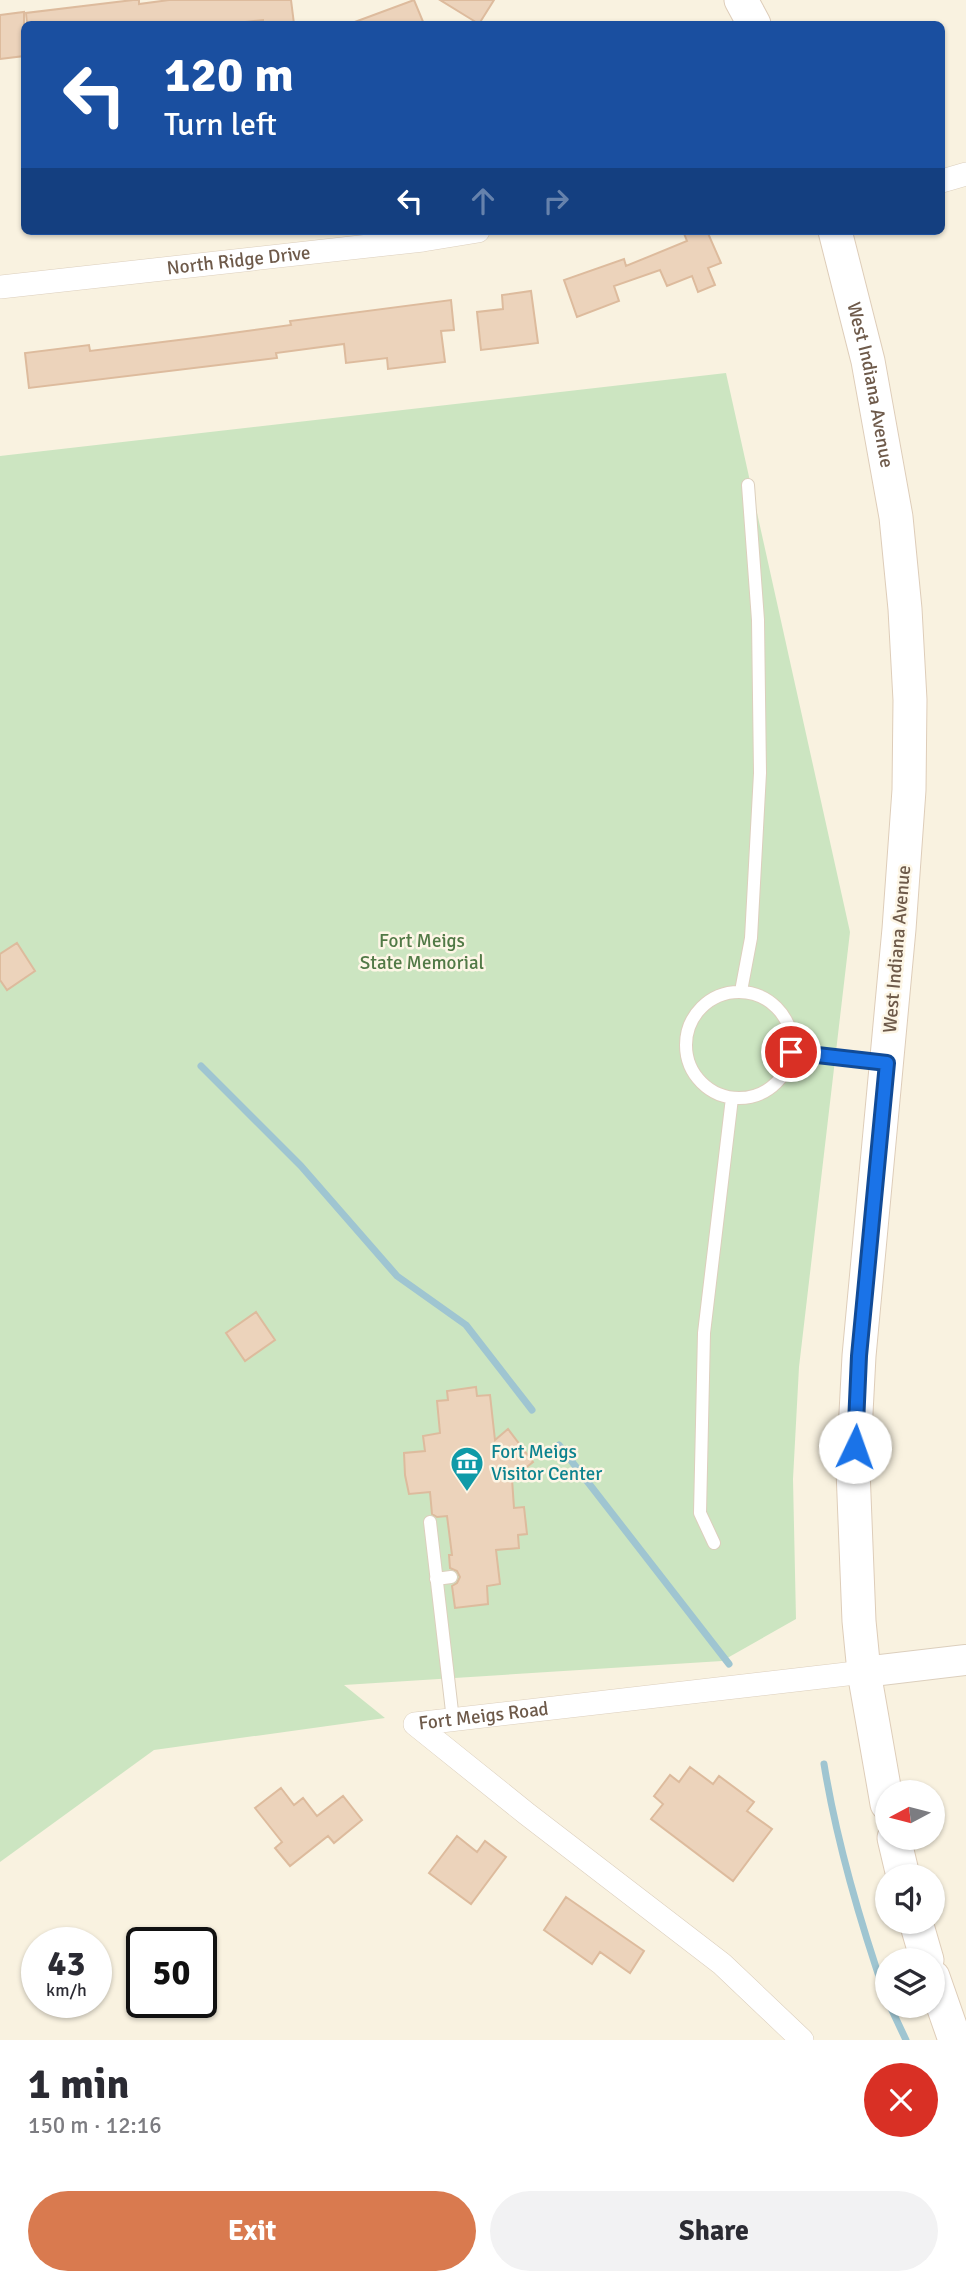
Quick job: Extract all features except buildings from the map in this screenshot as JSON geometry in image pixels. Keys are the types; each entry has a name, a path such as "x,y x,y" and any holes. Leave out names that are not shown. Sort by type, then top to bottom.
{"main road":[{"path":"741,0 752,21"},
{"name":"West Indiana Avenue","path":"836,235 868,361 895,517 905,609 910,700 909,790 900,929 859,1356 853,1470 859,1621 864,1672 883,1780"},
{"path":"945,2011 955,2040"}],"street":[{"path":"945,180 966,174"},
{"name":"North Ridge Drive","path":"0,287 454,235"},
{"name":"Fort Meigs Road","path":"802,2040 722,1964 415,1724 966,1660"}],"lane":[{"path":"741,991 751,938 760,773 758,620 748,485"},
{"path":"741,991 758,995 772,1003 784,1016 790,1032 791,1052 788,1066 778,1080 765,1091 749,1097 732,1098 716,1093 703,1084 693,1071 687,1056 689,1024 698,1010 710,999 741,991"},
{"path":"791,1052 887,1063"},
{"path":"714,1543 701,1513 704,1333 732,1098"},
{"path":"430,1522 453,1720"},
{"path":"436,1579 451,1577"}],"green space":[{"name":"Fort Meigs State Memorial","path":"726,373 850,932 799,1367 793,1479 796,1619 722,1661 344,1685 385,1718 154,1750 0,1862 0,456"}],"waterway":[{"path":"201,1066 301,1166 397,1276 466,1325 532,1410"},
{"path":"559,1445 729,1664"},
{"path":"824,1764 850,1883 875,1963"},
{"path":"896,2018 906,2040"}],"place":[{"name":"Fort Meigs Visitor Center","path":"467,1493"}],"route":[{"path":"791,1052 887,1063 859,1356 855,1447"}]}
